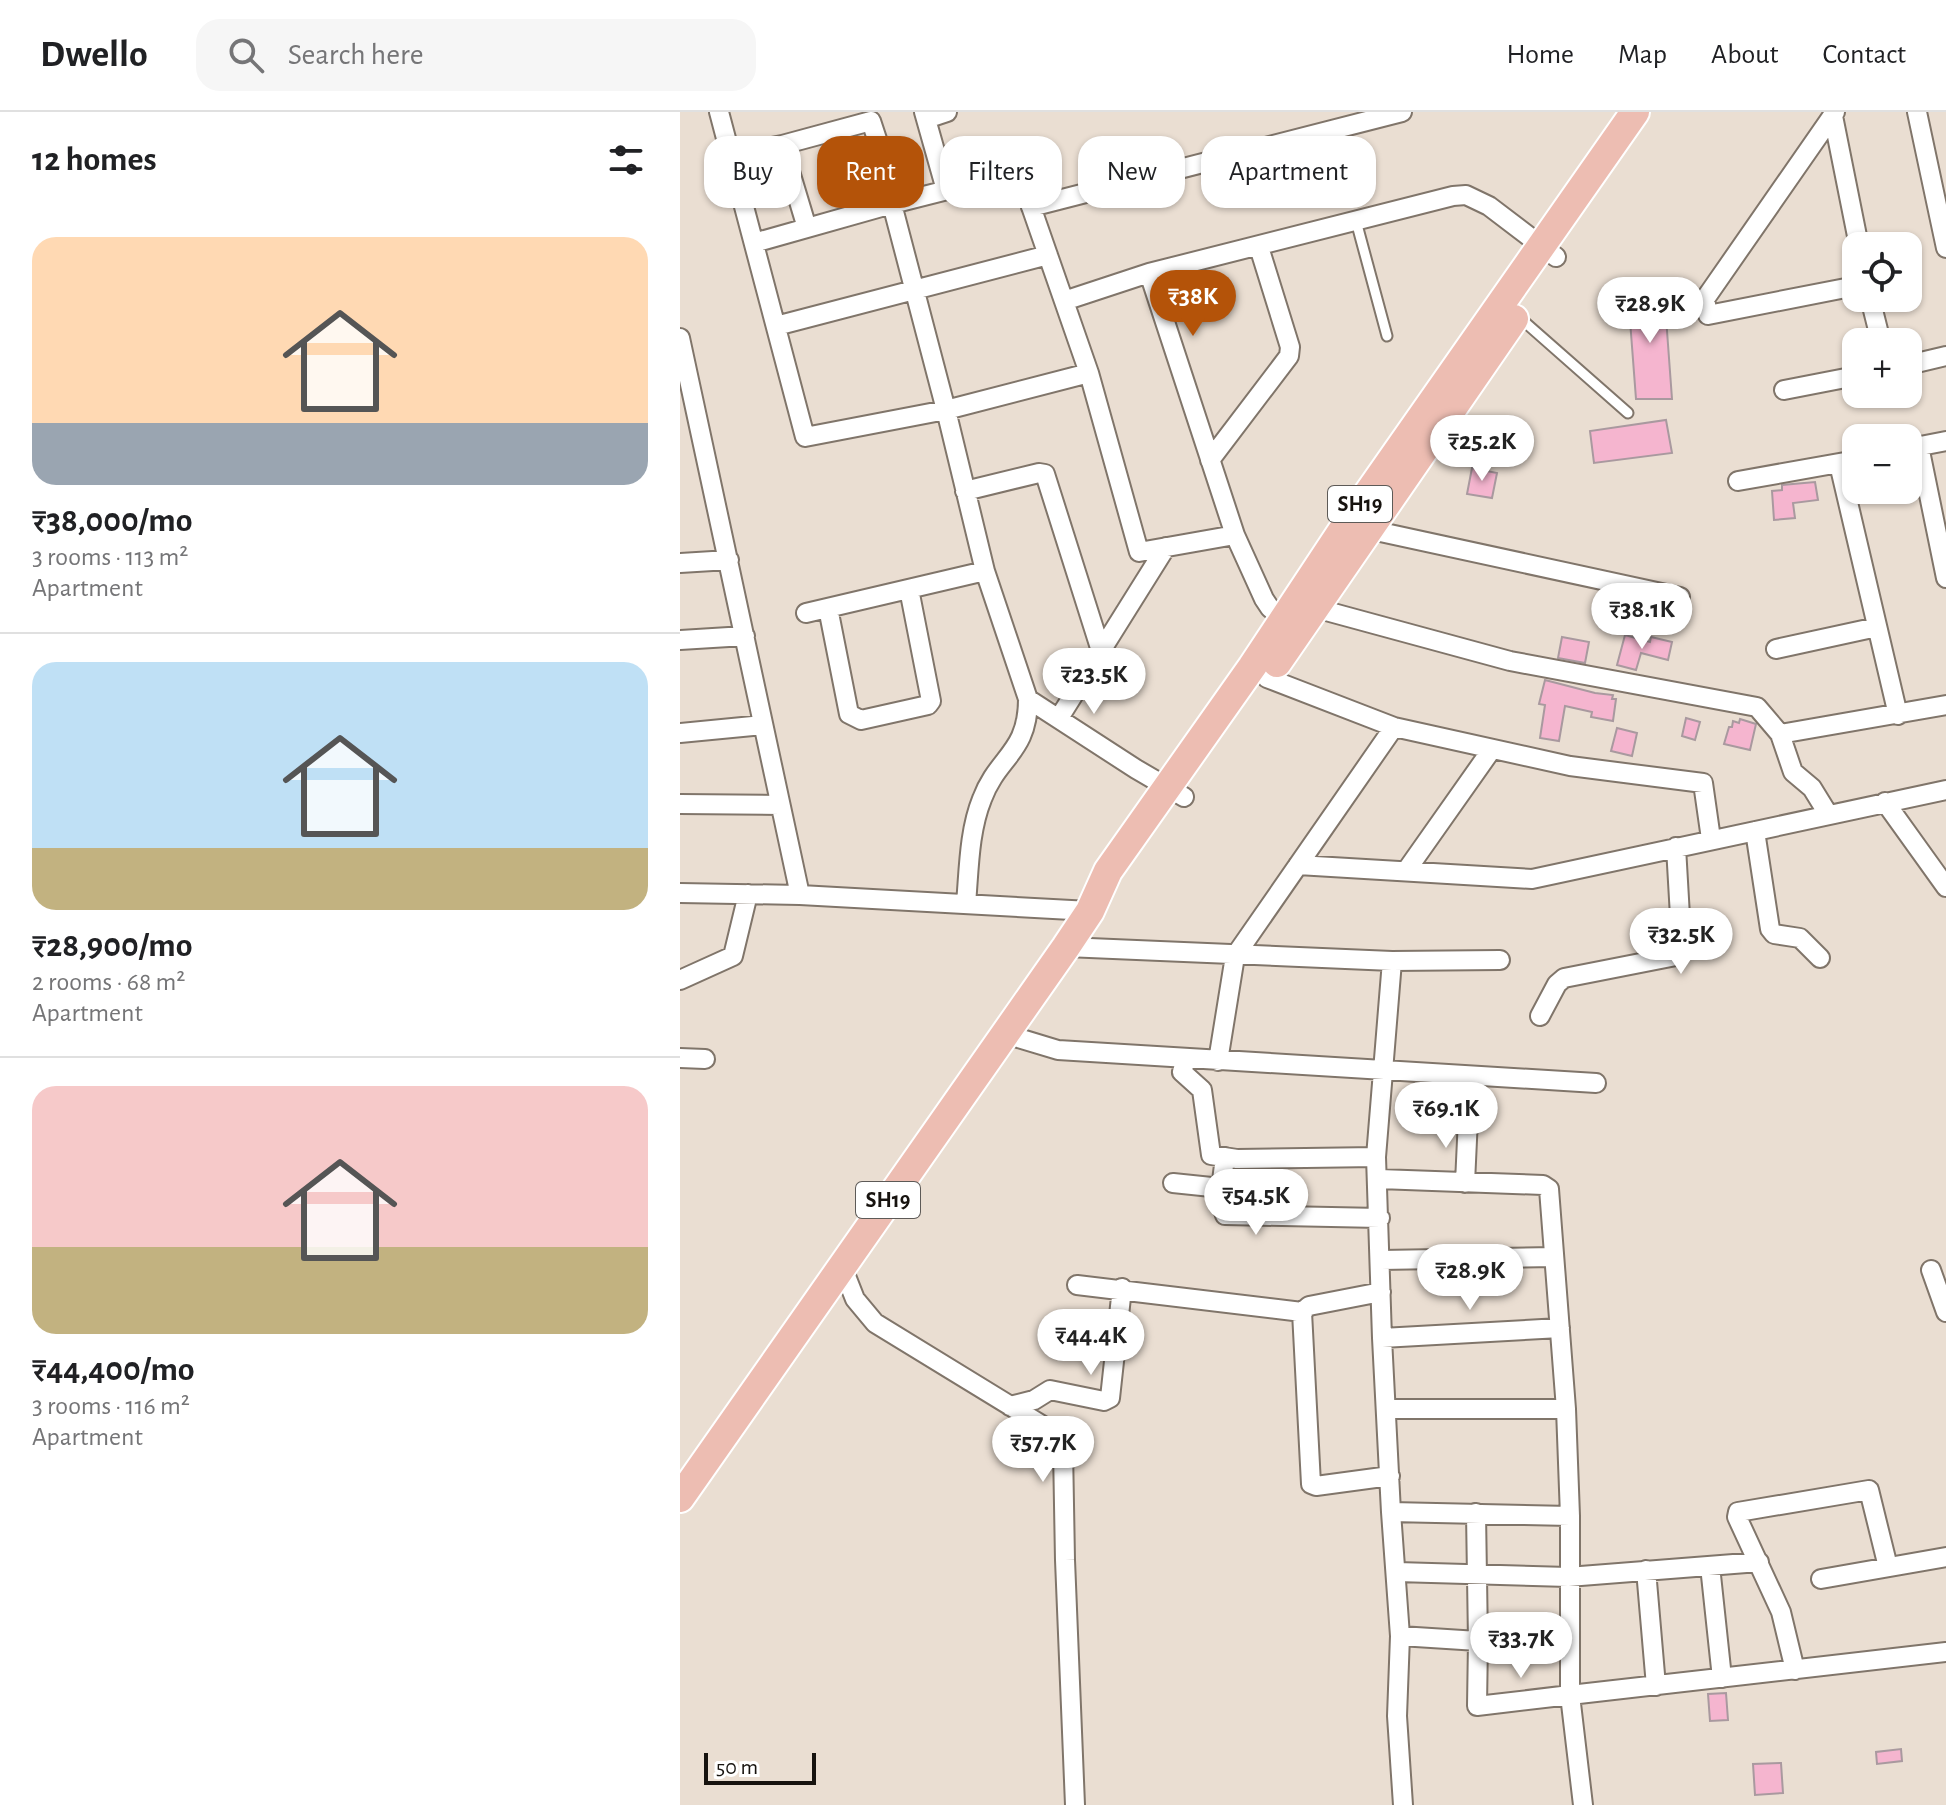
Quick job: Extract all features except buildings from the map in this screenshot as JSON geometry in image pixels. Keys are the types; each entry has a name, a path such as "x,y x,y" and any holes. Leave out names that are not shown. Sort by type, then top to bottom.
{"main road":[{"name":"SH19","path":"1358,527 1517,315 1549,252 1635,112"},
{"name":"SH19","path":"1176,792 1267,678 1358,527 1549,252 1656,112"},
{"name":"SH19","path":"680,1498 1092,906 1117,885 1176,792 1300,619"}],"street":[{"path":"719,112 725,136"},
{"path":"940,169 925,115 947,112"},
{"path":"1062,199 1402,112"},
{"path":"1917,112 1946,248"},
{"path":"1834,114 1856,232"},
{"path":"1834,114 1705,299 1708,315 1842,289"},
{"path":"801,140 871,121 875,136"},
{"path":"1064,301 1149,273 1466,195 1489,206 1549,252"},
{"path":"744,208 805,437 946,410 1089,373"},
{"path":"801,208 807,228"},
{"path":"754,243 877,208"},
{"path":"896,208 985,571 1028,699 1028,721 1021,741 982,796 973,827 966,904"},
{"path":"1031,208 1089,373 1139,552 1235,535"},
{"path":"1210,460 1289,356 1290,347 1259,247"},
{"path":"776,326 1048,255"},
{"path":"1149,273 1235,535 1264,599 1300,619 1757,707 1780,734 1793,772 1812,788 1828,814"},
{"path":"680,338 800,895"},
{"path":"1922,362 1946,356"},
{"path":"1784,390 1842,379"},
{"path":"1922,445 1946,441"},
{"path":"1738,481 1842,463"},
{"path":"1922,473 1941,528 1946,578"},
{"path":"965,491 1045,474 1101,651"},
{"path":"1855,504 1877,627 1898,715"},
{"path":"1358,527 1680,597"},
{"path":"1059,718 1166,547"},
{"path":"680,563 729,560"},
{"path":"806,613 985,571"},
{"path":"828,608 849,714 861,720 928,705 931,701 909,589"},
{"path":"1776,649 1877,627"},
{"path":"680,640 745,636"},
{"path":"1267,678 1394,727 1570,766 1703,783 1711,839"},
{"path":"1028,699 1176,792"},
{"path":"1780,734 1946,705"},
{"path":"680,733 763,725"},
{"path":"1218,1061 1235,956 1394,727"},
{"path":"1406,871 1492,749"},
{"path":"1298,865 1532,879 1946,790"},
{"path":"1885,802 1946,887"},
{"path":"680,804 780,805"},
{"path":"1755,831 1770,929 1774,934 1800,938 1820,958"},
{"path":"1540,1016 1557,984 1564,978 1676,956 1682,951 1676,847"},
{"path":"680,893 1092,906"},
{"path":"680,980 733,956 748,894"},
{"path":"1066,947 1392,961 1500,960"},
{"path":"1392,961 1376,1157 1382,1338 1400,1636 1397,1716 1403,1805"},
{"path":"1005,1034 1058,1050 1596,1083"},
{"path":"680,1058 705,1059"},
{"path":"1186,1059 1182,1072 1202,1090 1211,1155 1237,1159 1376,1157"},
{"path":"1465,1183 1468,1118"},
{"path":"1225,1157 1222,1210 1228,1215 1380,1218"},
{"path":"1379,1179 1547,1186 1551,1193 1566,1409 1570,1516 1570,1695 1583,1805"},
{"path":"1173,1183 1221,1188"},
{"path":"1381,1260 1554,1257"},
{"path":"842,1266 855,1299 875,1323 1053,1432 1063,1449 1075,1805"},
{"path":"1931,1270 1946,1312"},
{"path":"1077,1285 1302,1312 1309,1306 1381,1292"},
{"path":"1010,1406 1034,1400 1050,1390 1104,1401 1110,1398 1122,1288"},
{"path":"1302,1312 1311,1484 1316,1486 1390,1476"},
{"path":"1382,1338 1560,1328"},
{"path":"1387,1409 1566,1409"},
{"path":"1795,1670 1781,1612 1737,1517 1738,1512 1869,1490 1888,1567"},
{"path":"1391,1512 1570,1516"},
{"path":"1476,1513 1477,1706 1946,1652"},
{"path":"1821,1579 1946,1557"},
{"path":"1397,1572 1568,1577 1759,1562"},
{"path":"1710,1566 1722,1678"},
{"path":"1646,1570 1656,1686"},
{"path":"1400,1636 1478,1641"}],"lane":[{"path":"1356,221 1387,336"},
{"path":"1517,315 1628,413"}]}
